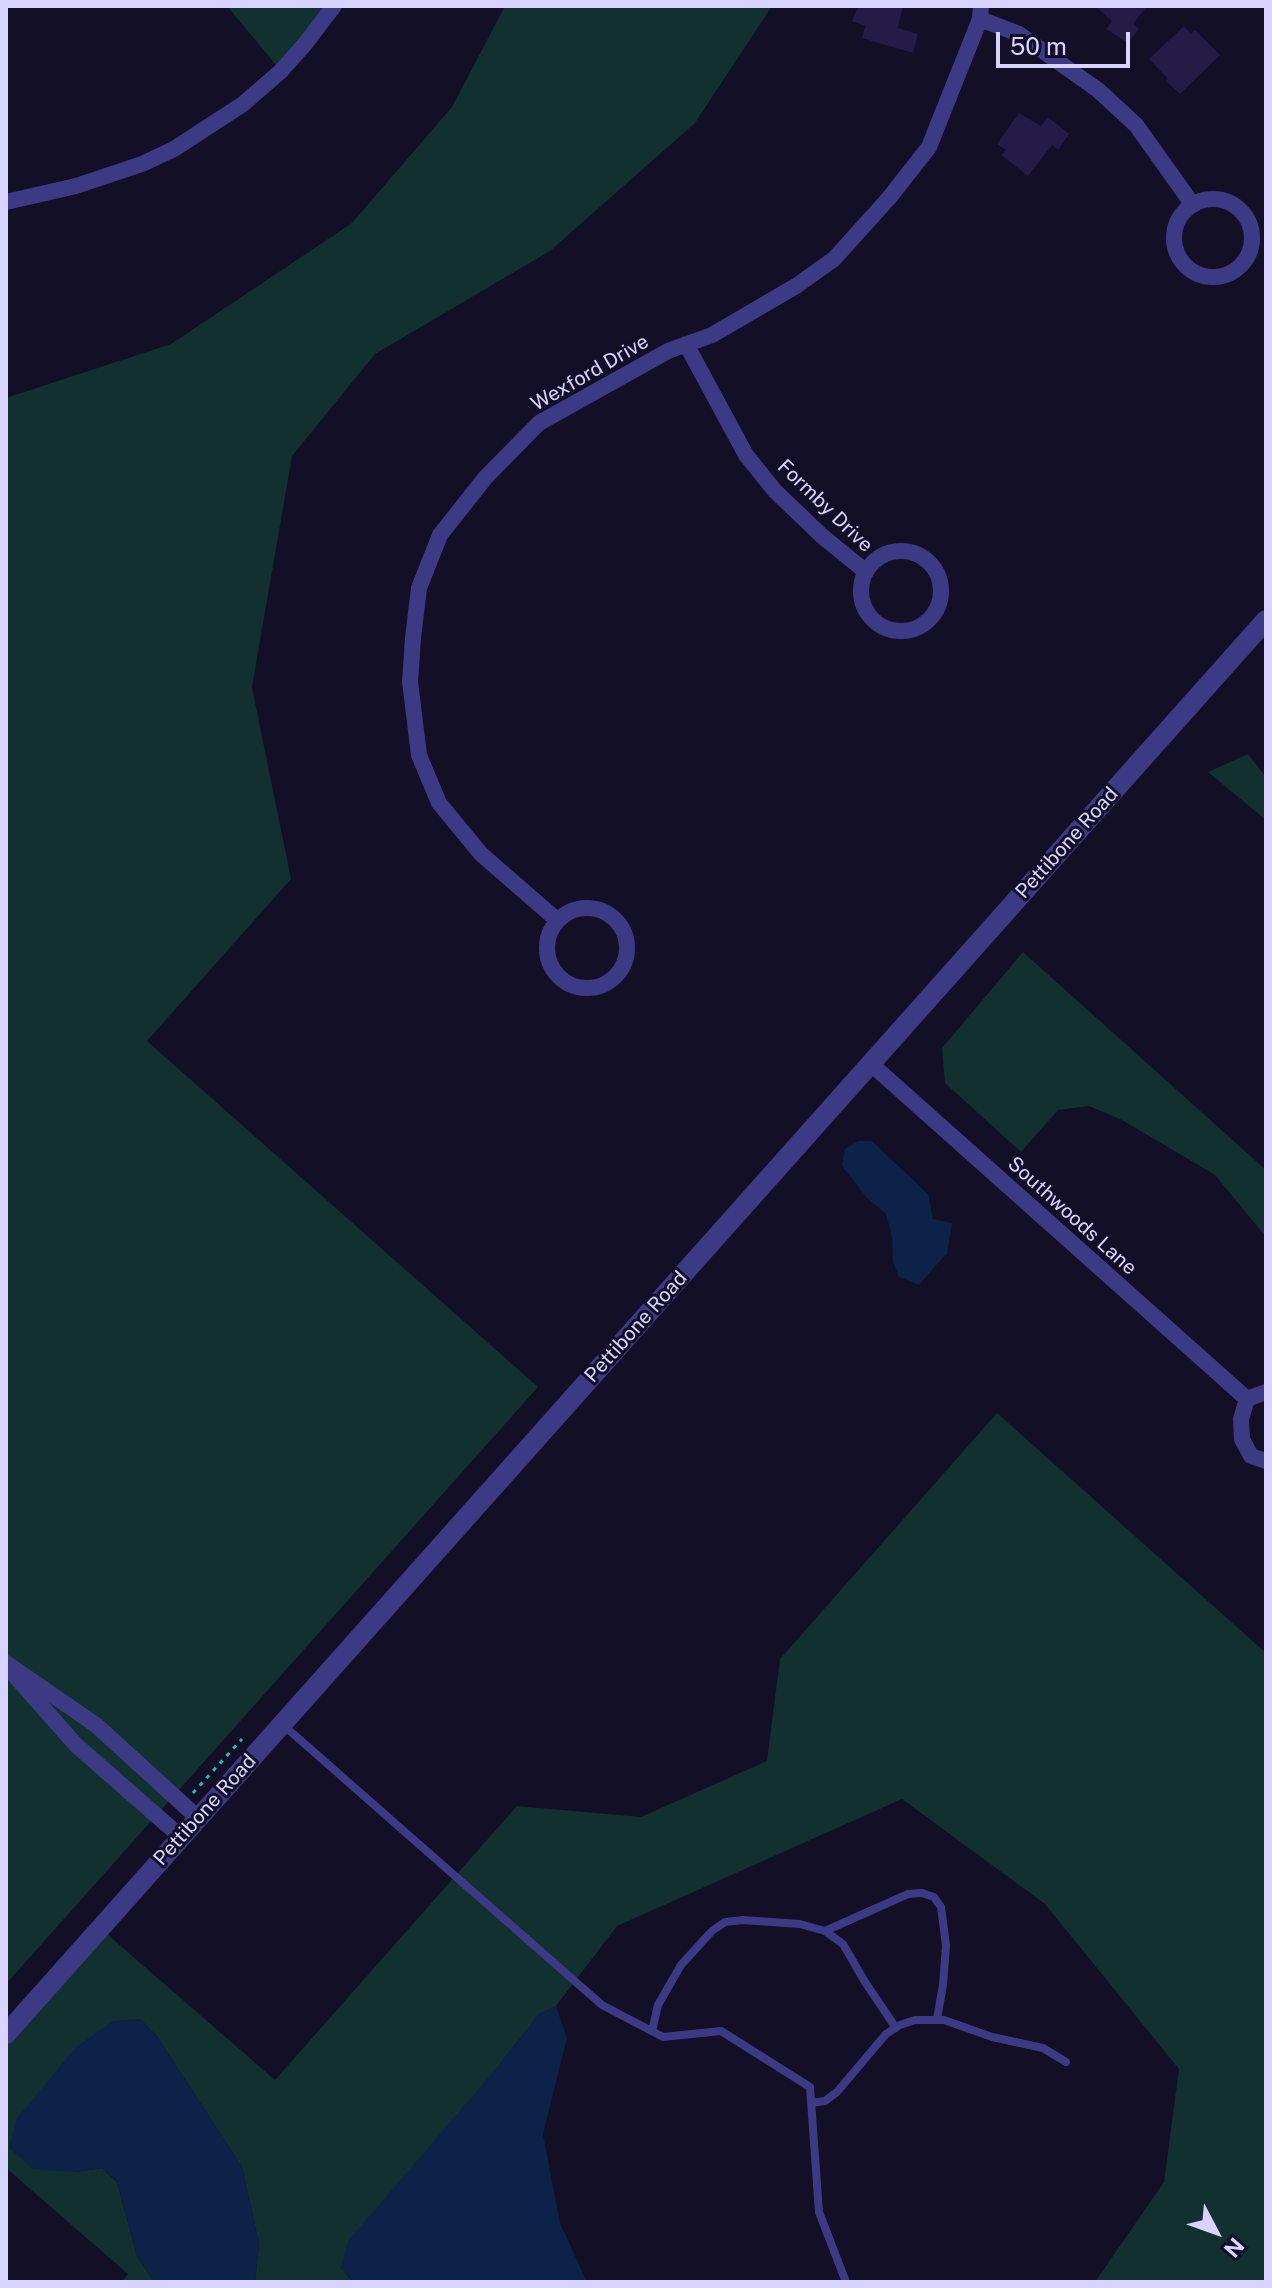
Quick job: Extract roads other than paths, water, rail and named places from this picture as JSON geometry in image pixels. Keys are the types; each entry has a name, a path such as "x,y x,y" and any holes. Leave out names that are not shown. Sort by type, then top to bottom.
{"street":[{"path":"6,202 76,186 142,164 174,149 243,104 281,71 334,6"},
{"path":"981,12 1019,34 1098,90 1136,125 1193,205"},
{"name":"Wexford Drive","path":"557,920 481,854 439,803 419,755 410,682 419,588 440,535 485,478 539,423 668,351 712,335 796,286 834,259 889,198 929,147 981,12"},
{"path":"1219,199 1232,203 1250,223 1253,236 1251,250 1245,262 1234,271 1210,277 1198,274 1180,258 1175,247 1177,223 1193,205 1219,199"},
{"name":"Formby Drive","path":"686,344 746,455 775,491 822,536 865,571"},
{"name":"Formby Drive","path":"898,551 923,557 933,567 941,592 932,617 922,626 896,632 873,621 861,598 865,571 885,554 898,551"},
{"name":"Pettibone Road","path":"6,2034 1266,620"},
{"path":"594,908 617,921 624,933 626,959 611,981 586,989 561,980 552,970 546,944 557,920 568,912 594,908"},
{"name":"Southwoods Lane","path":"870,1063 1247,1399"},
{"path":"1266,1392 1247,1399 1241,1419 1242,1439 1251,1456 1266,1461"},
{"path":"6,1665 96,1725 198,1818"},
{"path":"6,1665 76,1745 181,1837"}],"lane":[{"path":"282,1724 602,2005 663,2037 721,2031 810,2087 819,2212 846,2282"},
{"path":"825,1931 908,1894 922,1893 934,1897 941,1907 946,1946 937,2019"},
{"path":"652,2031 658,2005 681,1965 712,1931 725,1922 743,1920 800,1924 825,1931 843,1944 896,2028"},
{"path":"811,2103 825,2101 837,2092 867,2061 886,2034 915,2020 937,2019 992,2037 1043,2048 1066,2062"}],"water":[{"path":"858,1141 872,1141 928,1194 933,1219 952,1223 947,1253 919,1285 899,1277 893,1262 892,1237 886,1214 868,1199 842,1166 845,1149"},
{"path":"556,2006 567,2038 543,2134 560,2223 587,2282 353,2282 341,2268 348,2241 539,2014"},
{"path":"140,2019 156,2035 242,2167 259,2244 255,2282 154,2282 137,2256 117,2181 102,2168 76,2172 33,2169 9,2148 17,2118 76,2047 113,2021"}]}
